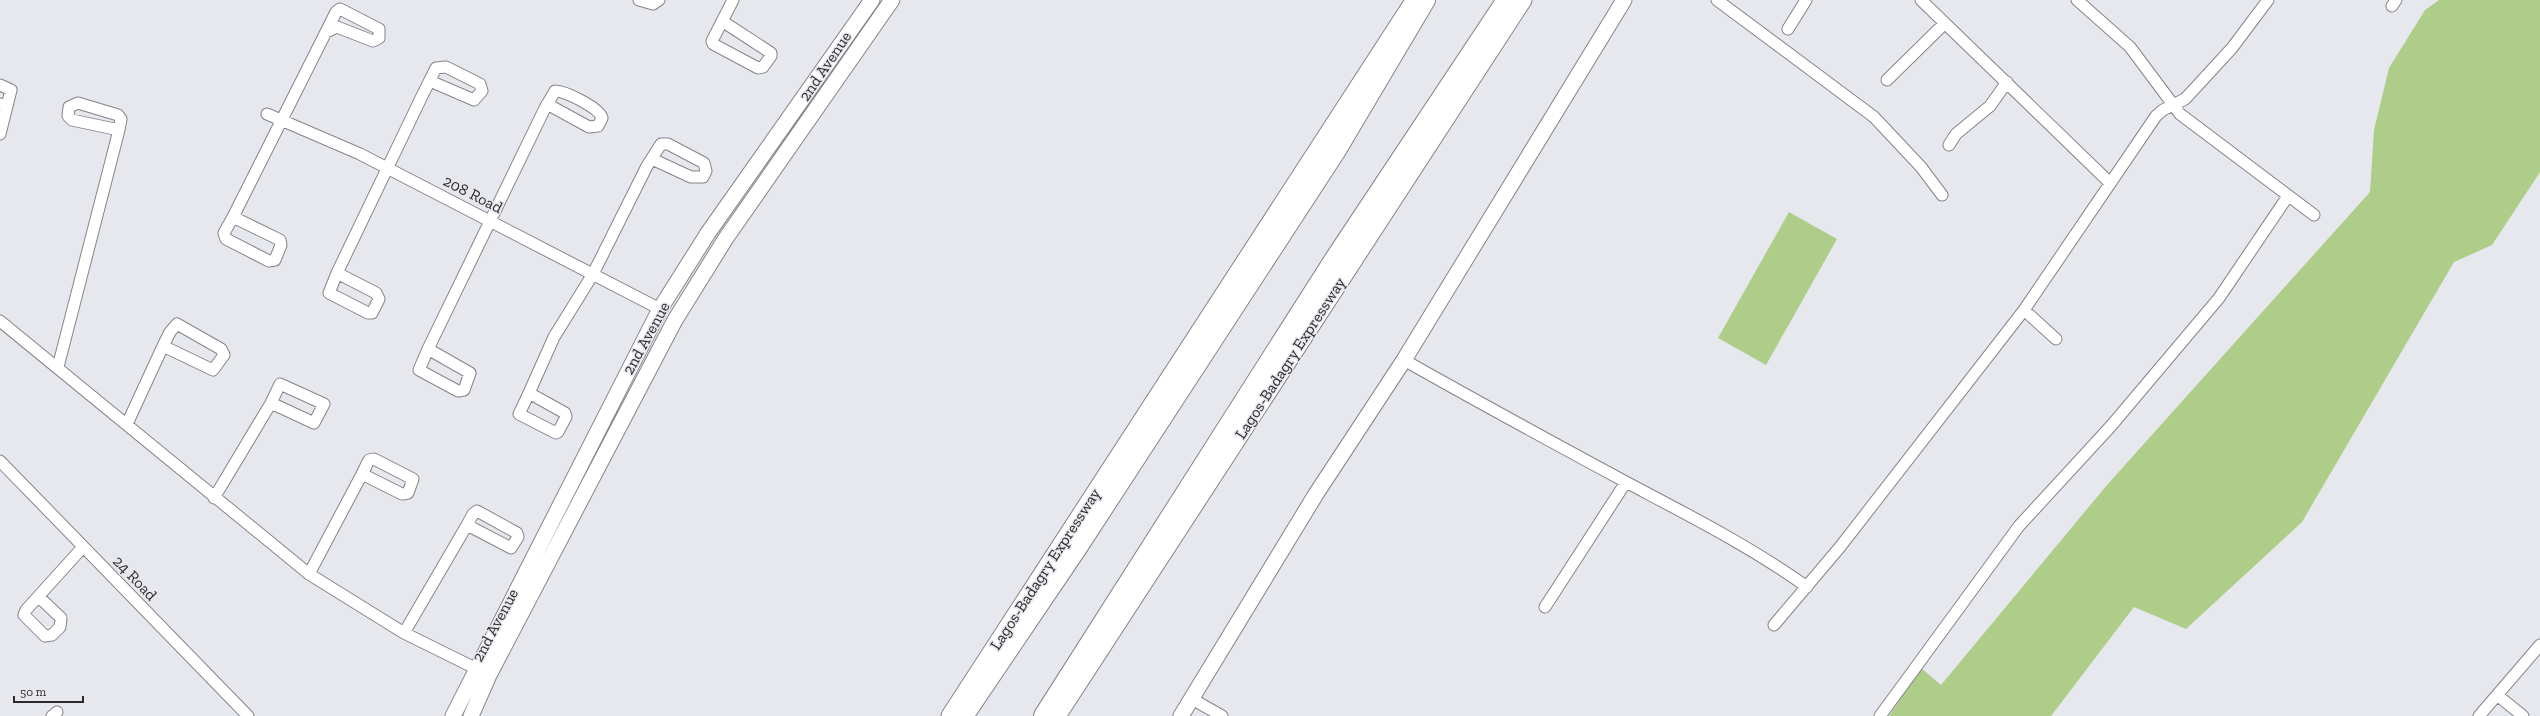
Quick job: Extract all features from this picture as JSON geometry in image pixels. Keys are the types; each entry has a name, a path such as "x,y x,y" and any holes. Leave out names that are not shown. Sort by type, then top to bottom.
{"highway":[{"name":"Lagos-Badagry Expressway","path":"963,716 1076,549 1336,150 1425,0"},
{"name":"Lagos-Badagry Expressway","path":"1044,716 1330,265 1507,0"}],"main road":[{"name":"Lagos-Badagry Expressway","path":"950,716 1415,0"},
{"name":"Lagos-Badagry Expressway","path":"1057,716 1523,0"}],"street":[{"path":"639,0 653,4 659,0"},
{"path":"722,21 770,53 771,56 763,67 758,68 713,44 712,41 722,21 733,0"},
{"name":"2nd Avenue","path":"471,716 482,672 660,309 720,215 872,0"},
{"path":"1182,716 1316,494 1404,360 1624,0"},
{"path":"1716,0 1874,117 1921,167 1942,195"},
{"path":"1788,29 1806,0"},
{"path":"1921,0 2109,182"},
{"path":"2077,0 2130,47 2186,119 2314,215"},
{"path":"1774,624 1807,587 2024,310 2046,280 2109,182 2156,116 2173,104 2185,99 2227,53 2268,0"},
{"name":"2nd Avenue","path":"453,716 482,672 675,320 726,238 887,2"},
{"path":"233,217 280,240 281,245 275,260 269,261 226,239 224,234 282,121 334,14 340,9 380,29 381,34 379,38 373,41 337,27 326,32"},
{"path":"1887,80 1945,23"},
{"path":"337,273 430,81"},
{"path":"1949,145 1956,134 1990,106 2007,82"},
{"path":"0,85 11,90 4,105 0,134"},
{"path":"428,349 470,373 464,390 458,391 419,370 428,349 547,104"},
{"name":"208 Road","path":"267,114 388,168 660,309"},
{"path":"58,367 118,130"},
{"path":"529,393 554,337 593,274 652,159"},
{"path":"1880,716 2019,526 2111,426 2219,298 2288,196"},
{"path":"2024,310 2056,339"},
{"path":"0,321 127,424 214,498 309,574 404,633 482,672"},
{"path":"127,424 163,346 170,332 177,324 220,349 224,355 213,370 163,346"},
{"path":"1404,360 1461,393 1712,529 1787,573 1807,587"},
{"path":"214,498 271,403 279,385 282,384 324,405 314,423 271,403"},
{"name":"24 Road","path":"0,461 248,716"},
{"path":"309,574 362,474"},
{"path":"1545,607 1626,482"},
{"path":"404,633 467,525"},
{"path":"39,597 84,547"},
{"path":"2479,716 2540,644"},
{"path":"2497,695 2523,716"},
{"path":"1192,699 1222,716"}],"green space":[{"path":"2439,0 2540,0 2540,172 2492,245 2454,262 2302,522 2186,629 2134,607 2051,716 1889,716 1921,668 1941,685 2107,485 2370,192 2374,130 2389,68 2425,10"},
{"path":"1789,212 1837,239 1766,365 1718,338"}]}
